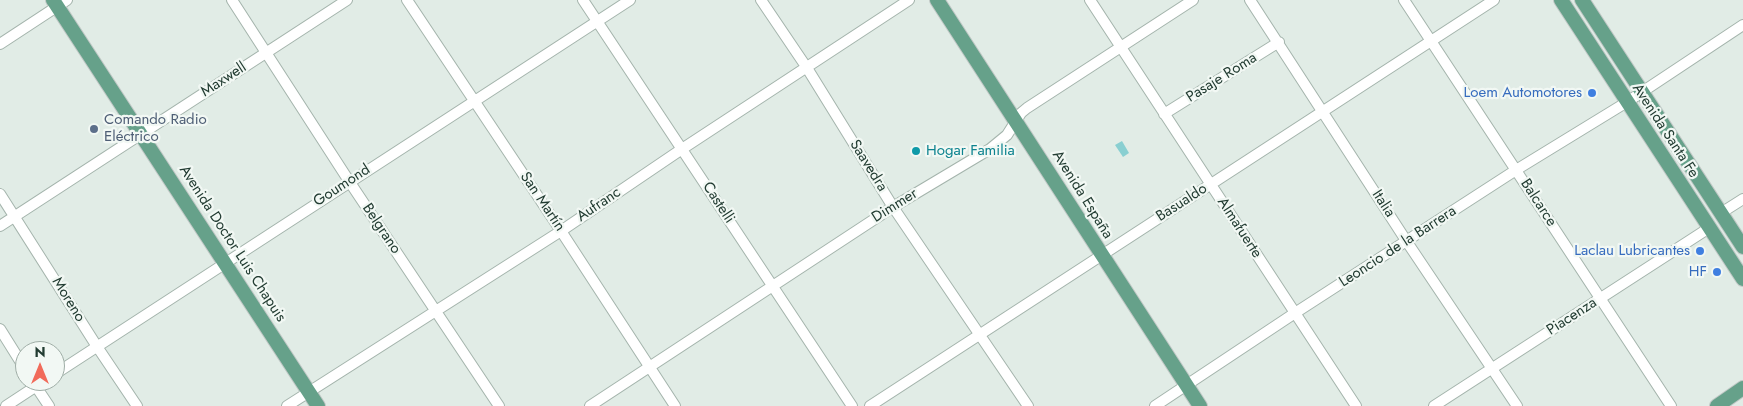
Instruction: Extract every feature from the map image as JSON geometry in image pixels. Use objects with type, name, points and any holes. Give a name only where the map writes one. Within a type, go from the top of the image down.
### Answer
[{"type":"main road","name":"Avenida España","points":[[937,0],[1200,406]]},
{"type":"main road","name":"Avenida Santa Fe","points":[[1561,0],[1743,279]]},
{"type":"main road","name":"Avenida Santa Fe","points":[[1582,0],[1643,91],[1743,248]]},
{"type":"main road","name":"Avenida Doctor Luis Chapuis","points":[[59,2],[141,135],[318,406]]},
{"type":"main road","points":[[1717,406],[1743,388]]},
{"type":"street","name":"Belgrano","points":[[232,0],[498,406]]},
{"type":"street","name":"Maxwell","points":[[0,226],[347,0]]},
{"type":"street","name":"San Martín","points":[[407,0],[675,406]]},
{"type":"street","name":"Castelli","points":[[583,0],[852,406]]},
{"type":"street","name":"Goumond","points":[[65,367],[630,0]]},
{"type":"street","name":"Saavedra","points":[[761,0],[807,68],[893,207],[1028,406]]},
{"type":"street","name":"Aufranc","points":[[287,406],[561,231],[682,149],[910,0]]},
{"type":"street","name":"Almafuerte","points":[[1090,0],[1356,406]]},
{"type":"street","name":"Dimmer","points":[[590,406],[893,207],[990,150],[1007,136],[1021,113],[1027,108],[1193,0]]},
{"type":"street","name":"Italia","points":[[1250,0],[1407,242],[1517,406]]},
{"type":"street","name":"Balcarce","points":[[1404,0],[1671,406]]},
{"type":"street","name":"Basualdo","points":[[870,406],[1494,0]]},
{"type":"street","points":[[0,44],[59,2]]},
{"type":"street","name":"Leoncio de la Barrera","points":[[1155,406],[1295,313],[1516,170],[1627,102],[1743,25]]},
{"type":"street","name":"Pasaje Roma","points":[[1164,114],[1279,42]]},
{"type":"street","name":"Moreno","points":[[0,194],[96,346],[137,406]]},
{"type":"street","points":[[1721,214],[1743,199]]},
{"type":"street","name":"Piacenza","points":[[1434,406],[1709,228]]},
{"type":"street","points":[[0,329],[15,353]]},
{"type":"street","points":[[6,406],[27,391]]},
{"type":"street","points":[[42,391],[49,406]]},
{"type":"water","points":[[1122,141],[1129,153],[1123,157],[1115,145]]},
{"type":"place","name":"Loem Automotores","points":[[1592,93]]},
{"type":"place","name":"Comando Radio Eléctrico","points":[[94,129]]},
{"type":"place","name":"Hogar Familia","points":[[916,151]]},
{"type":"place","name":"Laclau Lubricantes","points":[[1700,251]]},
{"type":"place","name":"HF","points":[[1717,272]]}]
